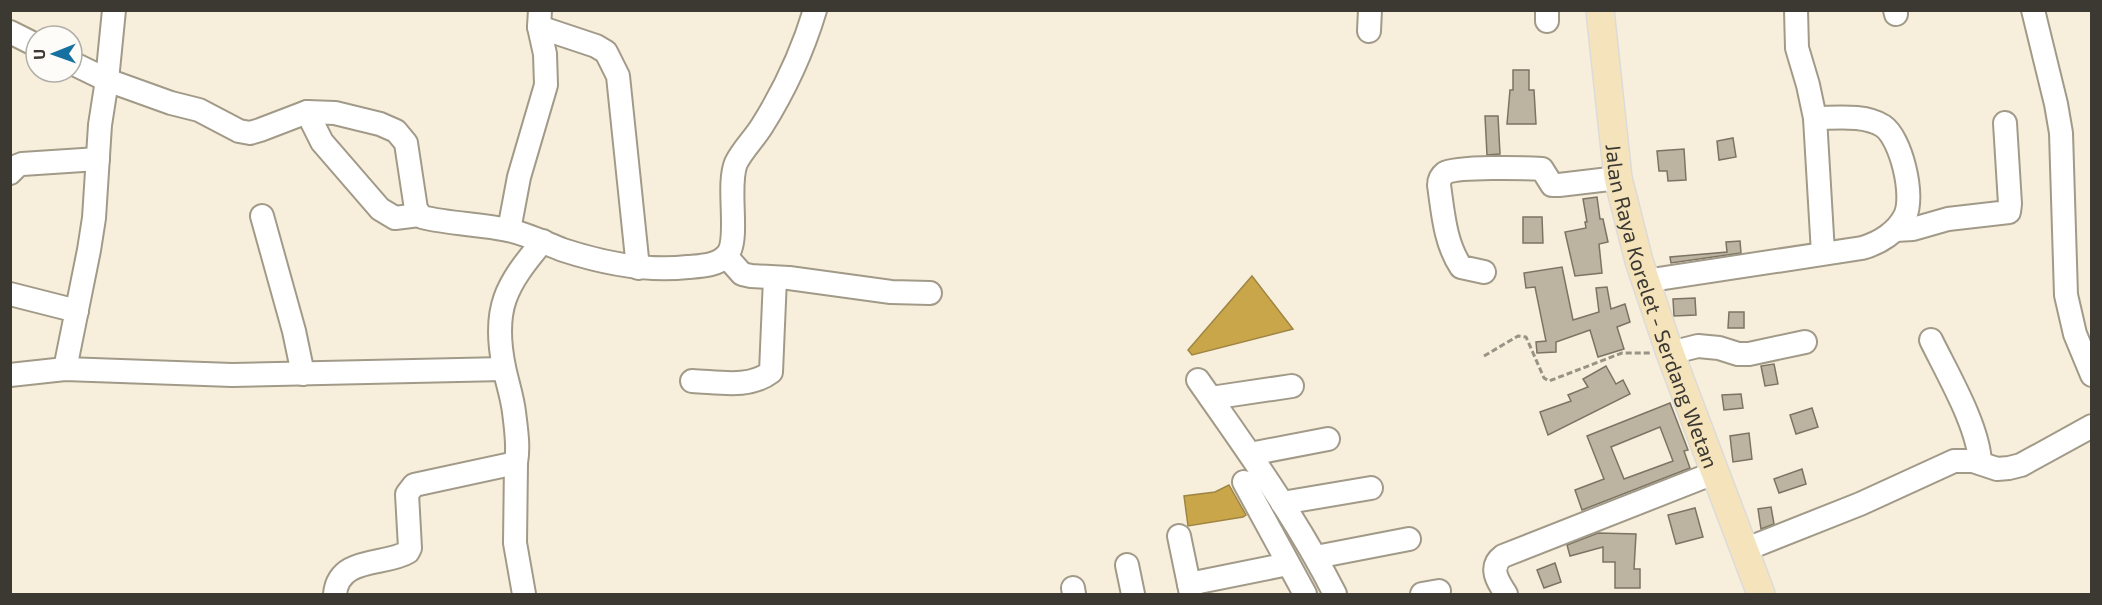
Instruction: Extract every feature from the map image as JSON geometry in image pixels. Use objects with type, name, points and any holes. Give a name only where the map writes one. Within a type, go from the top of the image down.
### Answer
[{"type":"main road","name":"Jalan Raya Korelet - Serdang Wetan","points":[[1600,10],[1618,178],[1623,204],[1645,281],[1670,353],[1761,594]]},
{"type":"street","points":[[64,369],[94,218],[99,125],[107,80],[114,10]]},
{"type":"street","points":[[307,112],[322,142],[380,209],[395,218],[419,215],[509,230],[582,256],[638,268],[680,268],[707,265],[726,256],[732,244],[731,189],[736,164],[761,128],[781,93],[808,34],[815,10]]},
{"type":"street","points":[[1797,10],[1797,48],[1815,118],[1823,253]]},
{"type":"street","points":[[2033,10],[2061,133],[2066,295],[2075,334],[2091,375]]},
{"type":"street","points":[[540,19],[606,52],[618,76],[638,268]]},
{"type":"street","points":[[509,230],[519,177],[546,85],[545,54],[540,19]]},
{"type":"street","points":[[10,33],[24,39]]},
{"type":"street","points":[[84,69],[107,80],[171,103],[199,110],[239,131],[250,133],[307,112],[335,113],[380,124],[396,131],[406,143],[416,209],[419,215]]},
{"type":"street","points":[[1645,281],[1870,246],[1895,230],[1908,206],[1903,165],[1890,133],[1882,125],[1872,121],[1815,118]]},
{"type":"street","points":[[1895,230],[1913,229],[1948,219],[2008,212],[2010,204],[2005,123]]},
{"type":"street","points":[[10,173],[17,166],[22,165],[98,159]]},
{"type":"street","points":[[1484,272],[1461,267],[1453,256],[1445,226],[1439,185],[1439,179],[1446,173],[1475,168],[1542,169],[1552,185],[1618,178]]},
{"type":"street","points":[[262,216],[294,331],[303,374]]},
{"type":"street","points":[[524,594],[515,543],[518,451],[516,422],[498,333],[501,309],[511,282],[543,241]]},
{"type":"street","points":[[726,256],[742,274],[891,292],[930,293]]},
{"type":"street","points":[[692,381],[740,383],[762,379],[771,372],[775,278]]},
{"type":"street","points":[[10,294],[77,311]]},
{"type":"street","points":[[1930,340],[1980,447],[1980,463]]},
{"type":"street","points":[[1670,353],[1698,346],[1749,354],[1805,342]]},
{"type":"street","points":[[10,375],[64,369],[232,375],[504,369]]},
{"type":"street","points":[[1293,386],[1205,389],[1282,503],[1316,557],[1335,594]]},
{"type":"street","points":[[1744,550],[1860,504],[1944,465],[1964,460],[1997,469],[2021,465],[2091,426]]},
{"type":"street","points":[[1250,454],[1328,439]]},
{"type":"street","points":[[335,594],[340,581],[349,571],[368,562],[408,552],[410,549],[407,494],[414,485],[516,463]]},
{"type":"street","points":[[1506,594],[1495,572],[1498,559],[1503,556],[1714,473]]},
{"type":"street","points":[[1244,482],[1305,594]]},
{"type":"street","points":[[1282,503],[1371,488]]},
{"type":"street","points":[[1179,536],[1190,589],[1288,564]]},
{"type":"street","points":[[1316,557],[1409,539]]},
{"type":"street","points":[[1127,565],[1133,594]]},
{"type":"path","points":[[1484,356],[1518,336],[1526,337],[1544,378],[1549,381],[1622,353],[1670,353]]},
{"type":"shaded area","points":[[1252,276],[1293,329],[1192,355],[1188,350]]},
{"type":"shaded area","points":[[1229,485],[1246,515],[1188,526],[1184,496],[1215,492]]},
{"type":"building","points":[[1513,70],[1529,70],[1529,90],[1534,90],[1536,124],[1507,124],[1510,90],[1513,90]]},
{"type":"building","points":[[1485,116],[1498,116],[1500,154],[1487,155]]},
{"type":"building","points":[[1733,138],[1736,157],[1719,160],[1717,141]]},
{"type":"building","points":[[1684,149],[1686,180],[1668,181],[1667,171],[1659,171],[1657,151]]},
{"type":"building","points":[[1597,197],[1600,219],[1603,219],[1608,242],[1599,244],[1602,273],[1575,276],[1565,232],[1586,228],[1583,199]]},
{"type":"building","points":[[1523,217],[1542,217],[1543,243],[1523,243]]},
{"type":"building","points":[[1740,241],[1741,253],[1671,263],[1670,257],[1727,252],[1726,242]]},
{"type":"building","points":[[1562,267],[1573,320],[1599,312],[1596,288],[1607,287],[1611,309],[1625,304],[1630,322],[1617,327],[1624,349],[1598,357],[1590,330],[1556,342],[1556,352],[1537,353],[1536,342],[1546,341],[1535,287],[1526,288],[1524,273]]},
{"type":"building","points":[[1695,298],[1696,315],[1674,316],[1673,299]]},
{"type":"building","points":[[1729,312],[1744,312],[1744,328],[1728,328]]},
{"type":"building","points":[[1774,364],[1778,384],[1765,386],[1761,366]]},
{"type":"building","points":[[1606,366],[1616,384],[1623,380],[1630,394],[1548,435],[1540,412],[1571,401],[1568,395],[1588,387],[1583,379]]},
{"type":"building","points":[[1741,394],[1743,408],[1724,410],[1722,395]]},
{"type":"building","points":[[1670,403],[1688,450],[1684,451],[1690,468],[1582,510],[1575,490],[1604,479],[1587,436]],"holes":[[[1660,427],[1673,461],[1624,479],[1611,447]]]},
{"type":"building","points":[[1812,408],[1818,427],[1796,434],[1790,415]]},
{"type":"building","points":[[1749,433],[1752,459],[1733,462],[1730,436]]},
{"type":"building","points":[[1802,469],[1806,484],[1779,493],[1774,479]]},
{"type":"building","points":[[1771,507],[1774,524],[1761,529],[1758,509]]},
{"type":"building","points":[[1695,508],[1703,537],[1676,544],[1668,515]]},
{"type":"building","points":[[1598,533],[1636,534],[1634,569],[1640,569],[1640,588],[1615,588],[1615,562],[1603,562],[1603,547],[1570,556],[1567,545]]},
{"type":"building","points":[[1555,563],[1561,582],[1544,588],[1537,570]]}]
